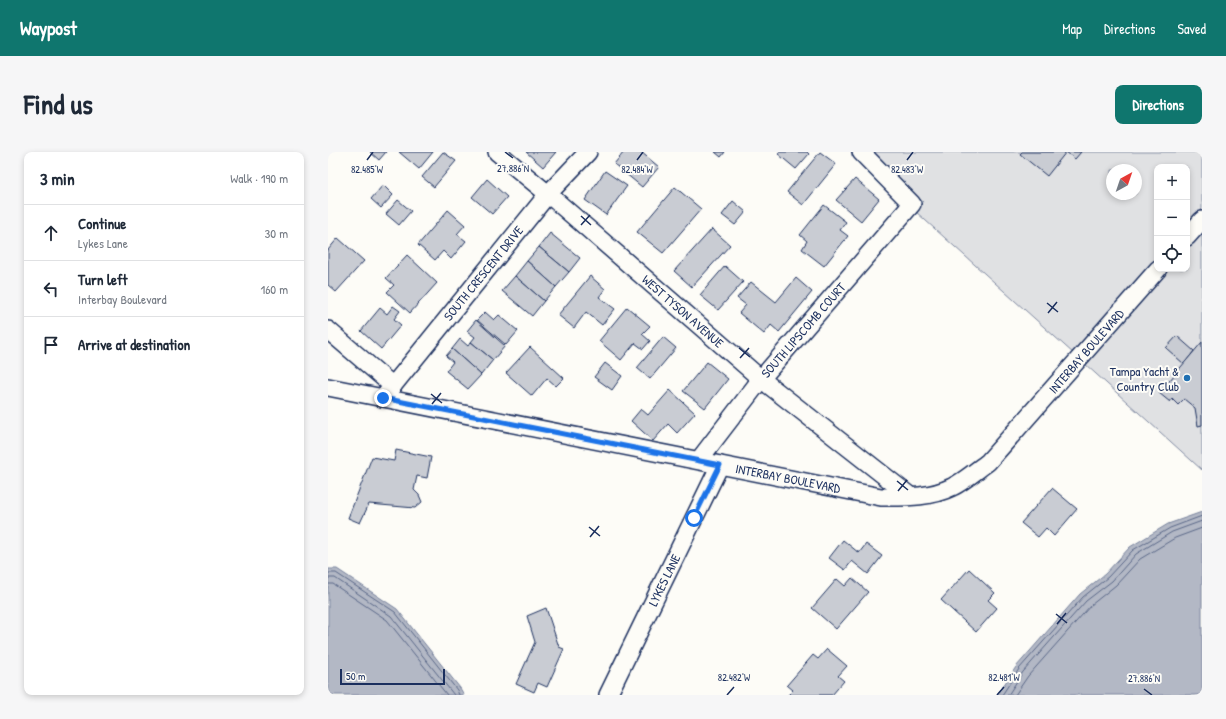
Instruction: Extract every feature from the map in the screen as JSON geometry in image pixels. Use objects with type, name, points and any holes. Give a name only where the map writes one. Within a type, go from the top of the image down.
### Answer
[{"type":"street","name":"WEST TYSON AVENUE","points":[[497,152],[762,378],[910,496]]},
{"type":"street","name":"SOUTH CRESCENT DRIVE","points":[[388,392],[548,194],[588,152]]},
{"type":"street","name":"SOUTH LIPSCOMB COURT","points":[[698,460],[762,378],[912,204],[861,152]]},
{"type":"street","points":[[1188,236],[1202,220]]},
{"type":"street","name":"INTERBAY BOULEVARD","points":[[328,387],[388,392],[720,465],[881,497],[932,494],[953,487],[988,462],[1155,272]]},
{"type":"street","points":[[328,330],[388,392]]},
{"type":"street","name":"LYKES LANE","points":[[608,695],[720,465]]},
{"type":"shaded area","points":[[872,152],[1202,152],[1202,209],[1190,223],[1190,164],[1154,164],[1154,263],[1074,354],[915,211],[923,202]]},
{"type":"shaded area","points":[[1202,231],[1202,470],[1085,364],[1165,272],[1190,272],[1190,245]]},
{"type":"water","points":[[1202,512],[1202,695],[997,695],[1016,667],[1080,594],[1105,574],[1130,547],[1168,524]]},
{"type":"water","points":[[328,569],[337,569],[397,609],[464,695],[328,695]]},
{"type":"building","points":[[370,152],[386,152],[379,160]]},
{"type":"building","points":[[399,152],[433,152],[419,169]]},
{"type":"building","points":[[443,152],[456,161],[434,187],[422,177]]},
{"type":"building","points":[[526,152],[556,152],[543,167]]},
{"type":"building","points":[[624,152],[641,152],[659,167],[642,187],[614,164]]},
{"type":"building","points":[[715,152],[725,152],[721,157]]},
{"type":"building","points":[[779,152],[807,152],[809,154],[796,169],[778,154]]},
{"type":"building","points":[[820,152],[836,164],[803,205],[787,192]]},
{"type":"building","points":[[1022,152],[1066,152],[1047,176],[1020,154]]},
{"type":"building","points":[[1066,152],[1081,152],[1075,159]]},
{"type":"building","points":[[605,171],[627,186],[606,215],[585,200]]},
{"type":"building","points":[[487,179],[507,197],[492,214],[472,197]]},
{"type":"building","points":[[855,179],[879,199],[861,221],[836,200]]},
{"type":"building","points":[[383,185],[393,195],[381,208],[371,199]]},
{"type":"building","points":[[675,187],[701,209],[663,253],[637,232]]},
{"type":"building","points":[[398,200],[411,211],[399,225],[386,214]]},
{"type":"building","points":[[733,201],[746,212],[735,225],[722,215]]},
{"type":"building","points":[[824,205],[846,222],[840,230],[848,236],[824,266],[802,249],[807,241],[800,235]]},
{"type":"building","points":[[448,210],[465,225],[457,234],[466,241],[451,259],[443,251],[435,260],[418,245]]},
{"type":"building","points":[[712,229],[730,245],[692,287],[674,271]]},
{"type":"building","points":[[550,233],[580,258],[569,272],[539,247]]},
{"type":"building","points":[[338,238],[364,261],[336,292],[328,285],[328,250]]},
{"type":"building","points":[[539,247],[569,272],[556,287],[527,261]]},
{"type":"building","points":[[407,255],[437,283],[410,313],[387,292],[394,285],[386,278]]},
{"type":"building","points":[[527,261],[556,287],[544,301],[515,276]]},
{"type":"building","points":[[725,266],[743,282],[718,310],[700,295]]},
{"type":"building","points":[[515,276],[544,301],[532,316],[502,291]]},
{"type":"building","points":[[590,276],[605,289],[599,297],[615,309],[602,325],[586,312],[574,328],[558,315]]},
{"type":"building","points":[[796,278],[812,292],[779,332],[771,325],[764,334],[739,313],[746,305],[737,298],[751,282],[776,302]]},
{"type":"building","points":[[393,306],[400,311],[394,319],[401,325],[381,349],[361,331],[380,308],[387,314]]},
{"type":"building","points":[[627,307],[650,326],[642,334],[650,341],[643,349],[635,343],[621,360],[599,341]]},
{"type":"building","points":[[485,312],[494,320],[499,315],[518,331],[506,345],[477,320]]},
{"type":"building","points":[[476,320],[505,346],[493,360],[471,342],[475,337],[467,331]]},
{"type":"building","points":[[1177,336],[1194,351],[1184,364],[1166,348]]},
{"type":"building","points":[[663,337],[676,348],[650,379],[637,368]]},
{"type":"building","points":[[460,339],[468,346],[471,342],[493,360],[481,375],[452,349]]},
{"type":"building","name":"Tampa Yacht & Country Club","points":[[1202,342],[1202,425],[1198,426],[1195,408],[1184,399],[1178,405],[1172,399],[1170,402],[1159,393]]},
{"type":"building","points":[[530,347],[564,378],[556,386],[547,378],[532,396],[506,373]]},
{"type":"building","points":[[452,349],[481,375],[468,389],[446,371],[453,362],[446,356]]},
{"type":"building","points":[[707,362],[728,379],[705,408],[683,391]]},
{"type":"building","points":[[605,363],[622,376],[612,390],[594,377]]},
{"type":"building","points":[[670,390],[695,413],[677,433],[668,424],[653,441],[631,421],[641,409],[648,415]]},
{"type":"building","points":[[396,450],[431,457],[427,478],[417,476],[414,490],[419,495],[422,502],[415,508],[369,504],[360,523],[348,518],[372,457],[394,461]]},
{"type":"building","points":[[1052,488],[1077,509],[1054,536],[1046,528],[1038,537],[1021,523]]},
{"type":"building","points":[[843,540],[859,553],[866,544],[882,556],[868,574],[852,561],[845,570],[829,558]]},
{"type":"building","points":[[969,569],[995,593],[988,600],[997,608],[976,632],[941,600]]},
{"type":"building","points":[[852,578],[868,592],[836,629],[812,608],[837,579],[845,586]]},
{"type":"building","points":[[546,608],[559,647],[564,649],[547,687],[538,683],[534,692],[516,684],[535,642],[527,616]]},
{"type":"building","points":[[827,649],[847,666],[838,676],[844,681],[832,695],[788,695],[793,690],[787,685],[813,655],[818,659]]},
{"type":"place","name":"Tampa Yacht & Country Club","points":[[1187,378]]},
{"type":"route","points":[[383,398],[720,465],[694,518]]}]
